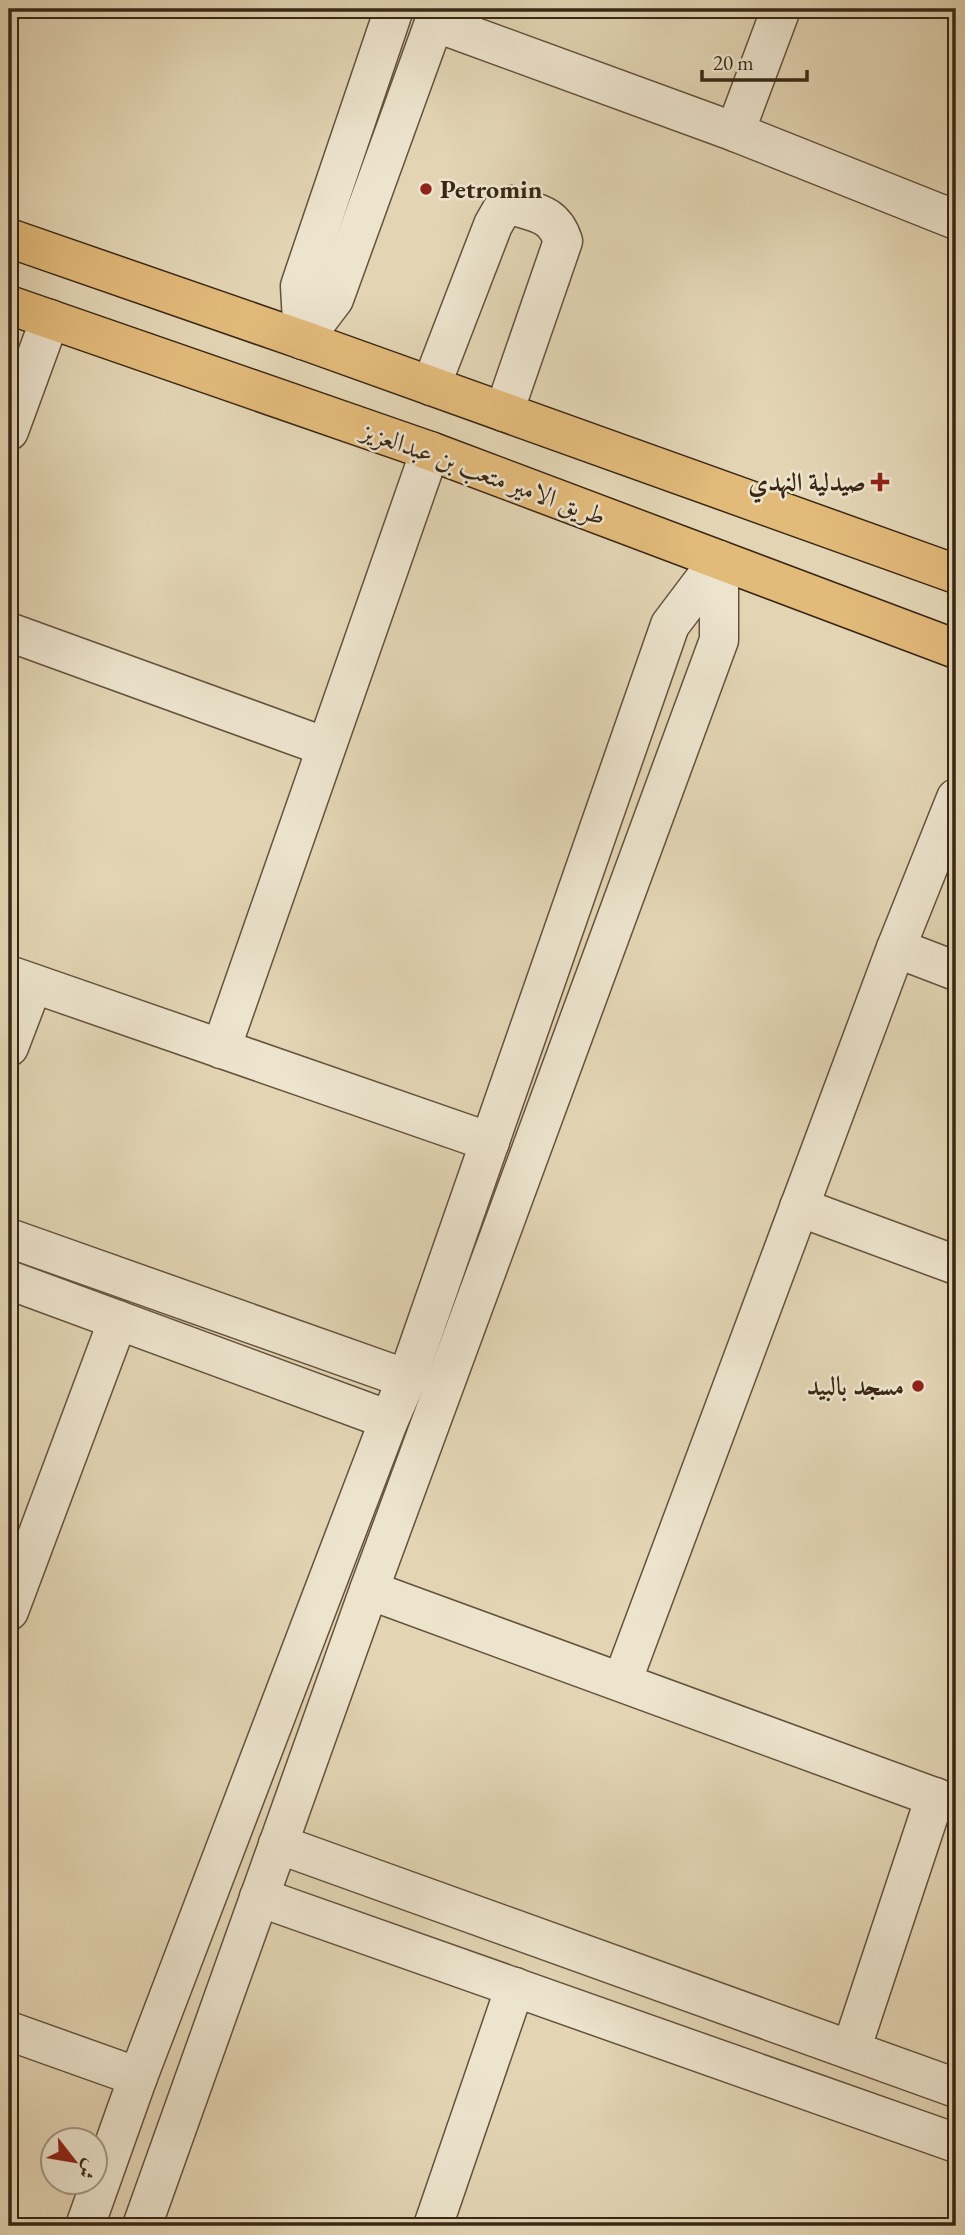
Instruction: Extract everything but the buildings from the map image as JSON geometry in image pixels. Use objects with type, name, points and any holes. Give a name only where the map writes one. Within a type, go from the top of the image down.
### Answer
[{"type":"main road","points":[[9,238],[303,340],[956,574]]},
{"type":"main road","name":"طريق الامير متعب بن عبدالعزيز","points":[[9,305],[430,451],[956,649]]},
{"type":"street","points":[[303,340],[300,286],[394,9]]},
{"type":"street","points":[[735,132],[781,9]]},
{"type":"street","points":[[303,340],[334,299],[437,15],[956,220]]},
{"type":"street","points":[[431,386],[493,225],[501,211],[511,205],[550,218],[559,229],[562,241],[504,412]]},
{"type":"street","points":[[9,431],[50,319]]},
{"type":"street","points":[[221,1049],[430,451]]},
{"type":"street","points":[[85,2226],[138,2077],[407,1379],[670,625],[719,560]]},
{"type":"street","points":[[142,2226],[369,1590],[719,640],[719,560]]},
{"type":"street","points":[[9,632],[326,747]]},
{"type":"street","points":[[622,1682],[896,948],[956,798]]},
{"type":"street","points":[[896,948],[956,971]]},
{"type":"street","points":[[9,1047],[21,979],[490,1142]]},
{"type":"street","points":[[799,1207],[956,1265]]},
{"type":"street","points":[[9,1238],[407,1379]]},
{"type":"street","points":[[9,1280],[389,1420]]},
{"type":"street","points":[[11,1594],[118,1320]]},
{"type":"street","points":[[369,1590],[945,1801],[851,2050]]},
{"type":"street","points":[[278,1844],[956,2088]]},
{"type":"street","points":[[259,1897],[956,2143]]},
{"type":"street","points":[[433,2226],[514,1987]]},
{"type":"street","points":[[9,2031],[138,2077]]},
{"type":"place","name":"Petromin","points":[[426,189]]},
{"type":"place","name":"صيدلية النهدي","points":[[880,482]]},
{"type":"place","name":"مسجد بالبيد","points":[[918,1386]]}]
